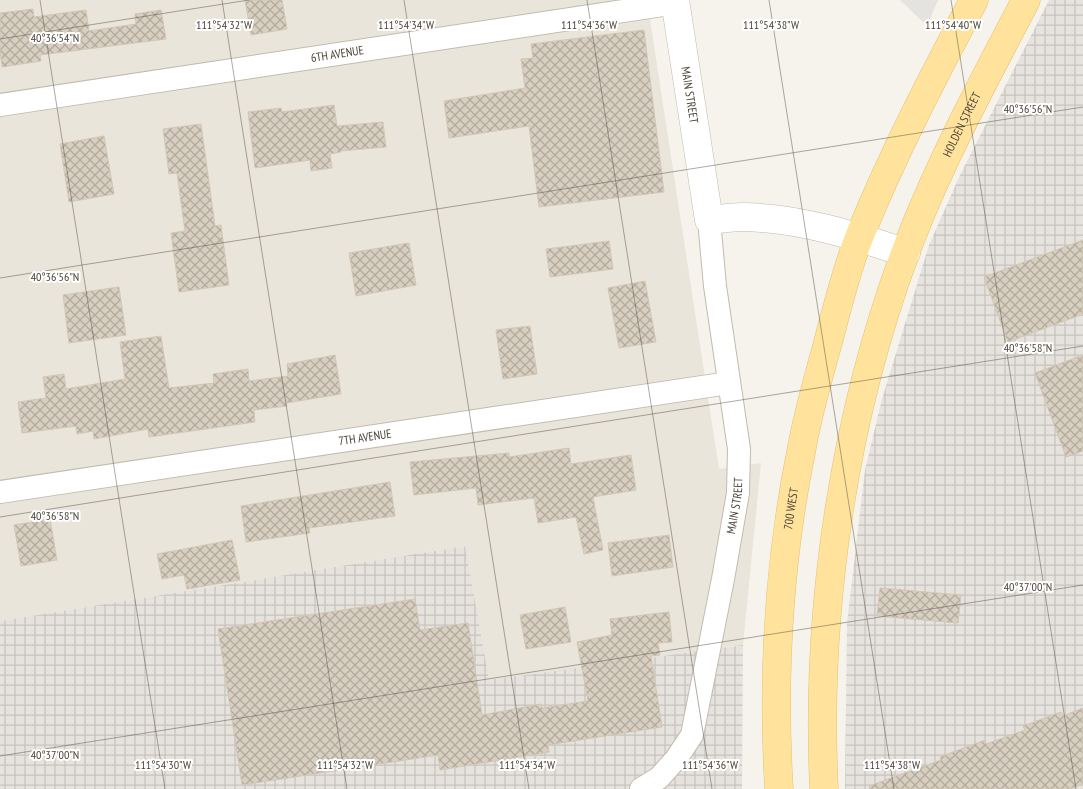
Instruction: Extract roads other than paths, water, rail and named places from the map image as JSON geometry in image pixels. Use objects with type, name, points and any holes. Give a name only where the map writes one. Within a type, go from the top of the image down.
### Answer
[{"type":"main road","points":[[859,237],[927,90],[974,0]]},
{"type":"main road","name":"HOLDEN STREET","points":[[906,253],[946,155],[1026,0]]},
{"type":"main road","name":"700 WEST","points":[[779,789],[776,671],[783,572],[791,509],[802,446],[819,376],[859,237]]},
{"type":"main road","points":[[824,789],[822,716],[824,656],[836,530],[860,406],[884,319],[906,253]]},
{"type":"street","name":"6TH AVENUE","points":[[0,106],[676,2]]},
{"type":"street","name":"MAIN STREET","points":[[650,783],[676,759],[692,735],[738,493],[739,449],[715,286],[709,220],[676,2]]},
{"type":"street","points":[[709,220],[743,217],[780,220],[822,227],[906,253]]},
{"type":"street","name":"7TH AVENUE","points":[[0,492],[729,383]]}]
